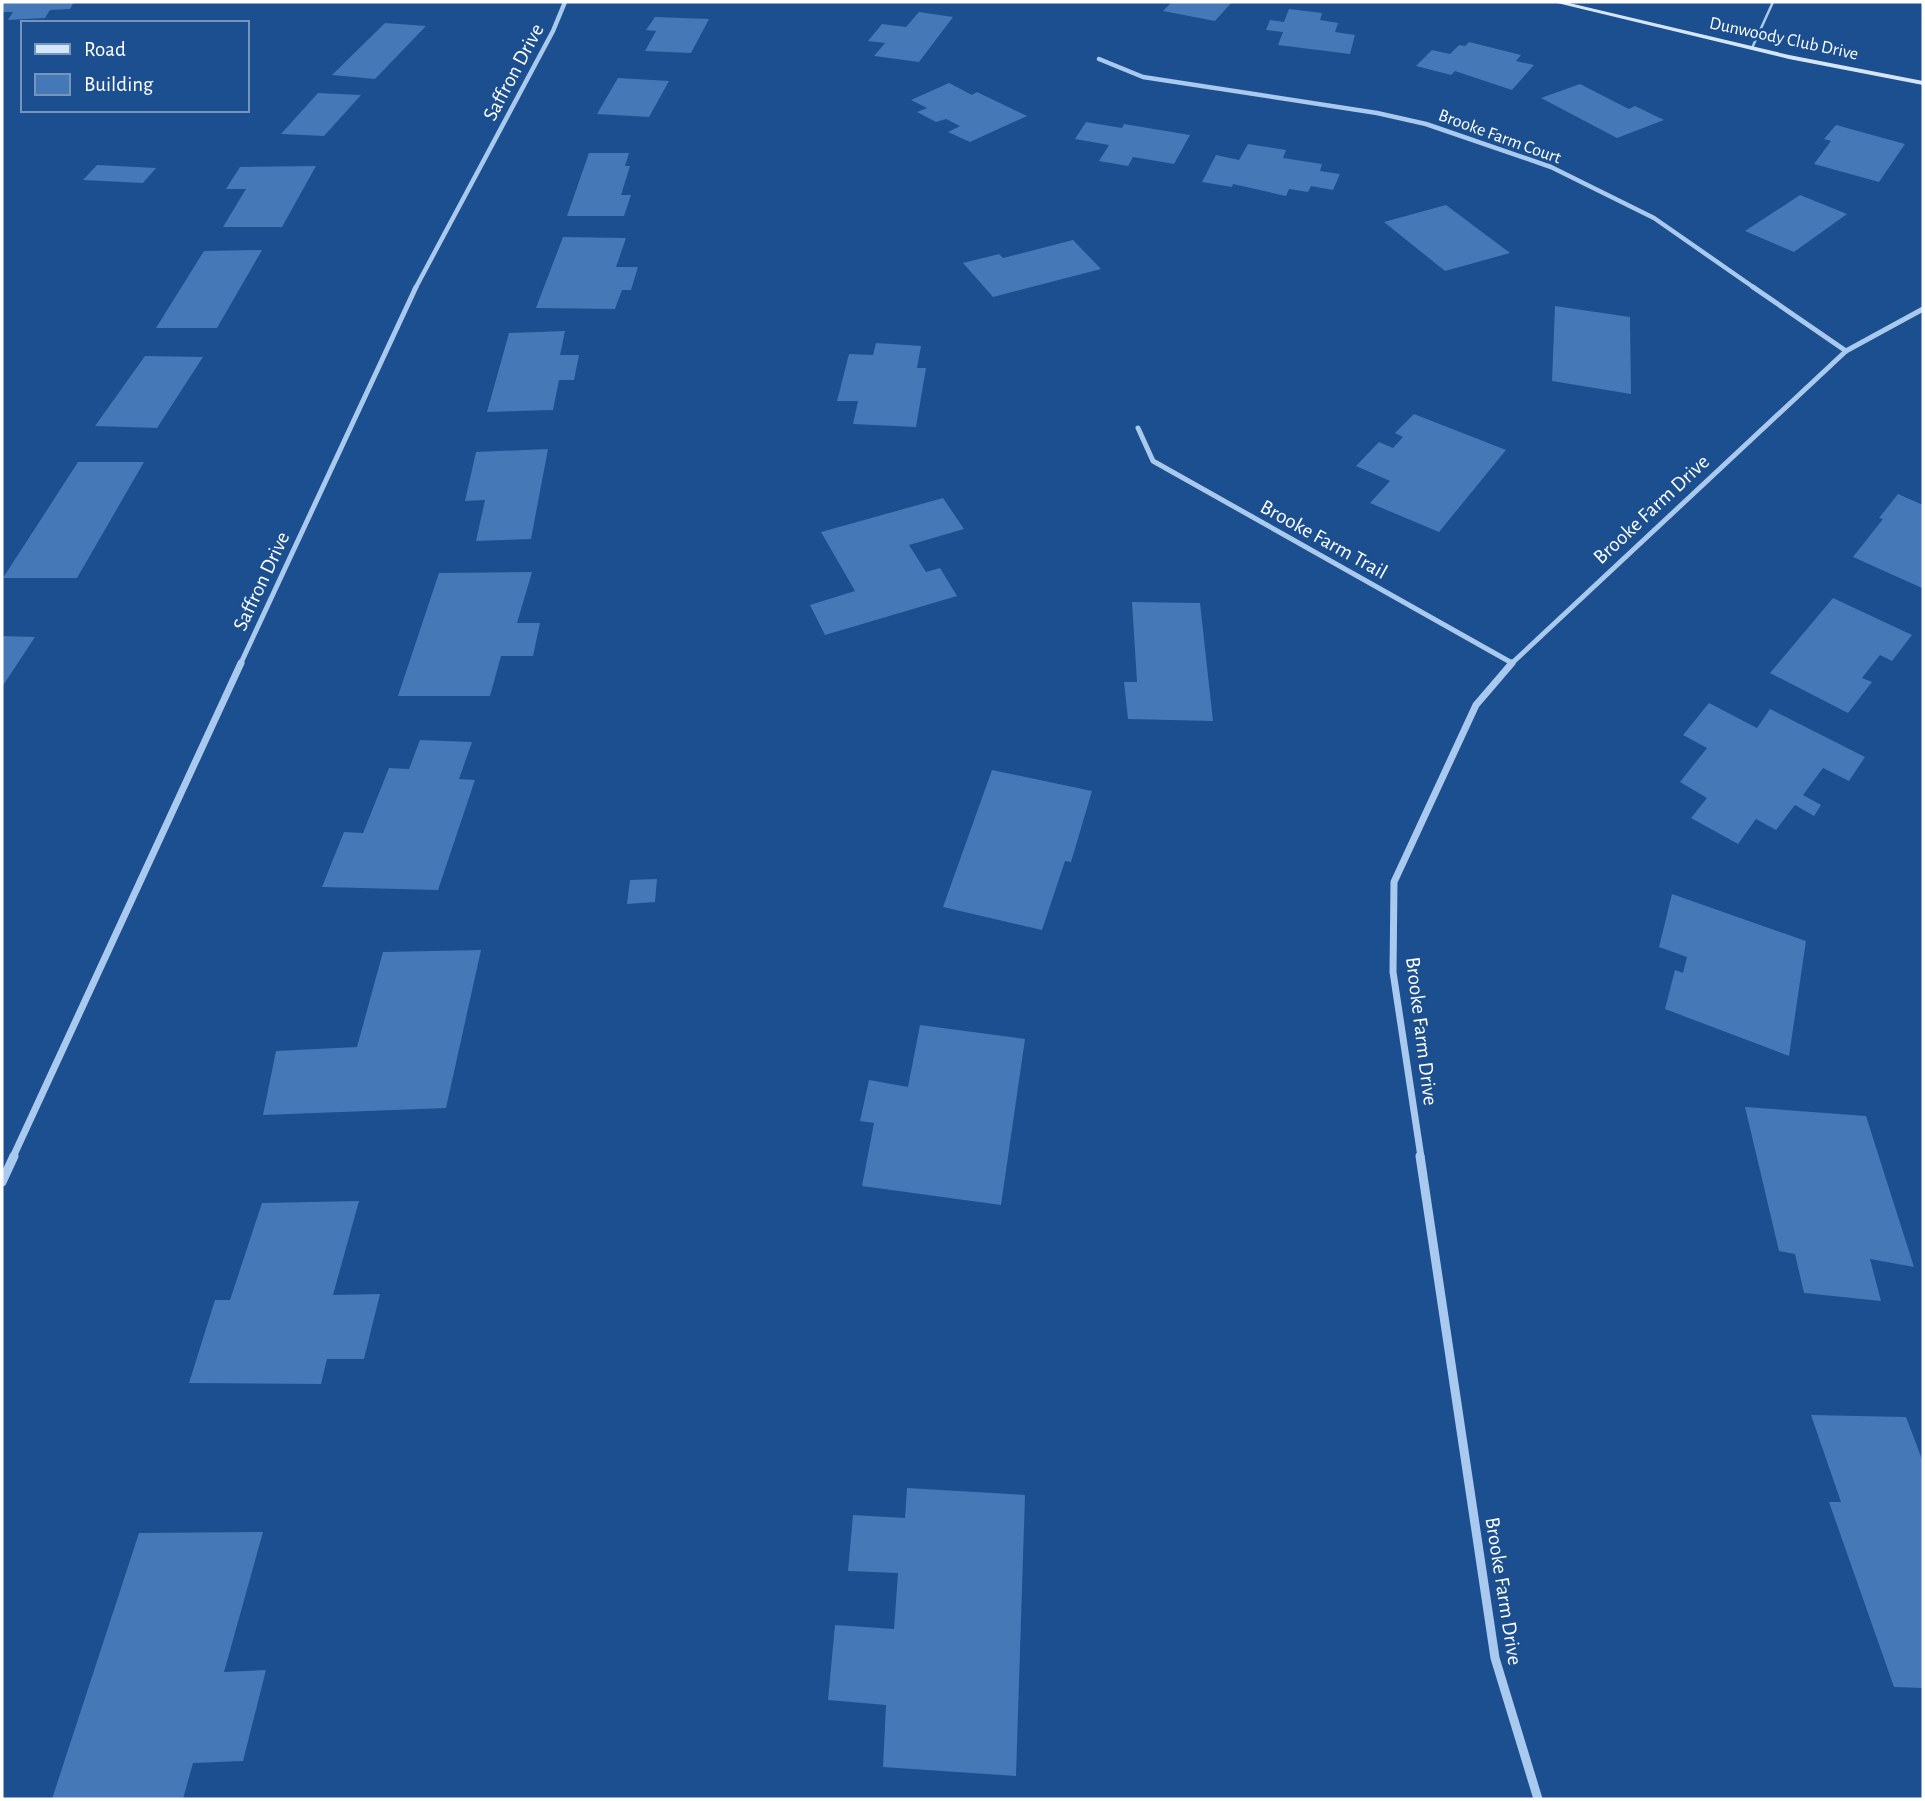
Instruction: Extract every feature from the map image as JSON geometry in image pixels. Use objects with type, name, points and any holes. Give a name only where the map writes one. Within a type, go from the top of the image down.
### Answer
[{"type":"main road","name":"Dunwoody Club Drive","points":[[1557,2],[1752,48],[1923,83]]},
{"type":"street","name":"Saffron Drive","points":[[2,1182],[405,307],[553,31],[565,2]]},
{"type":"street","name":"Brooke Farm Court","points":[[1099,59],[1143,77],[1377,113],[1426,124],[1552,167],[1654,218],[1846,351]]},
{"type":"street","name":"Brooke Farm Drive","points":[[1538,1799],[1495,1658],[1393,972],[1394,882],[1476,705],[1512,663],[1846,351],[1923,309]]},
{"type":"street","name":"Brooke Farm Trail","points":[[1138,428],[1153,461],[1512,663]]},
{"type":"lane","points":[[1752,48],[1773,2]]},
{"type":"building","points":[[2,2],[74,2],[70,9],[50,10],[45,18],[8,20],[13,12],[2,12]]},
{"type":"building","points":[[1172,2],[1232,2],[1215,21],[1163,11]]},
{"type":"building","points":[[1289,9],[1322,13],[1320,20],[1338,23],[1335,32],[1355,35],[1350,54],[1278,45],[1283,32],[1266,30],[1270,20],[1284,22]]},
{"type":"building","points":[[919,12],[953,17],[919,62],[874,56],[885,43],[868,41],[882,24],[906,27]]},
{"type":"building","points":[[655,17],[709,19],[691,53],[645,51],[656,31],[646,30]]},
{"type":"building","points":[[385,23],[426,26],[375,79],[332,75]]},
{"type":"building","points":[[1469,42],[1521,55],[1516,61],[1534,65],[1512,90],[1455,71],[1451,75],[1416,66],[1432,50],[1450,54],[1459,45],[1465,46]]},
{"type":"building","points":[[618,78],[669,81],[649,117],[597,114]]},
{"type":"building","points":[[949,83],[972,95],[977,92],[1027,116],[970,142],[948,132],[960,126],[946,119],[936,122],[917,112],[927,108],[911,100]]},
{"type":"building","points":[[1580,84],[1629,109],[1635,106],[1664,120],[1617,138],[1541,98]]},
{"type":"building","points":[[318,93],[361,95],[324,136],[281,134]]},
{"type":"building","points":[[1086,122],[1122,128],[1124,124],[1190,135],[1174,164],[1133,157],[1128,166],[1099,161],[1109,145],[1075,139]]},
{"type":"building","points":[[1836,125],[1905,144],[1879,182],[1814,164],[1831,141],[1824,139]]},
{"type":"building","points":[[1248,144],[1286,150],[1283,158],[1322,164],[1320,171],[1340,174],[1333,190],[1311,186],[1308,192],[1289,189],[1286,196],[1233,184],[1232,187],[1202,182],[1216,155],[1239,160]]},
{"type":"building","points":[[589,153],[629,153],[625,166],[630,166],[621,195],[631,195],[624,216],[567,216]]},
{"type":"building","points":[[97,165],[156,168],[143,183],[83,180]]},
{"type":"building","points":[[316,166],[282,227],[223,227],[246,189],[226,189],[240,167]]},
{"type":"building","points":[[1800,195],[1847,214],[1794,252],[1745,231]]},
{"type":"building","points":[[1446,205],[1510,253],[1445,271],[1384,222]]},
{"type":"building","points":[[563,237],[626,238],[616,267],[638,267],[631,290],[622,290],[615,309],[536,308]]},
{"type":"building","points":[[1073,240],[1101,269],[993,297],[963,263],[999,254],[1003,258]]},
{"type":"building","points":[[262,250],[217,328],[156,328],[204,251]]},
{"type":"building","points":[[1555,306],[1630,317],[1631,394],[1552,381]]},
{"type":"building","points":[[565,331],[560,355],[579,355],[574,380],[559,380],[553,410],[487,412],[509,333]]},
{"type":"building","points":[[876,343],[921,346],[917,368],[926,368],[916,427],[853,424],[858,401],[837,401],[849,354],[873,355]]},
{"type":"building","points":[[145,356],[203,357],[157,428],[95,426]]},
{"type":"building","points":[[1414,414],[1506,450],[1439,532],[1370,503],[1390,481],[1356,466],[1379,442],[1393,448],[1403,437],[1395,433]]},
{"type":"building","points":[[548,449],[531,539],[476,541],[485,500],[465,501],[476,452]]},
{"type":"building","points":[[78,462],[144,462],[77,578],[3,578]]},
{"type":"building","points":[[1898,494],[1923,505],[1922,588],[1853,557],[1883,519],[1879,518]]},
{"type":"building","points":[[943,498],[964,529],[909,545],[926,572],[940,568],[957,596],[825,635],[810,605],[855,591],[821,532]]},
{"type":"building","points":[[532,572],[517,623],[540,623],[533,656],[501,656],[490,696],[398,696],[439,573]]},
{"type":"building","points":[[1833,598],[1912,635],[1892,661],[1880,655],[1862,678],[1872,682],[1848,713],[1770,673]]},
{"type":"building","points":[[1132,602],[1200,603],[1213,721],[1128,719],[1124,682],[1137,682]]},
{"type":"building","points":[[2,636],[35,637],[2,687]]},
{"type":"building","points":[[1709,703],[1757,728],[1770,709],[1865,757],[1849,781],[1823,768],[1803,795],[1821,805],[1814,816],[1795,805],[1776,830],[1756,819],[1738,844],[1691,818],[1707,798],[1680,782],[1707,748],[1683,735]]},
{"type":"building","points":[[420,740],[472,742],[459,779],[475,780],[438,890],[322,887],[344,832],[363,833],[389,768],[409,769]]},
{"type":"building","points":[[992,770],[1092,791],[1071,862],[1065,861],[1042,930],[943,907]]},
{"type":"building","points":[[657,879],[655,902],[627,904],[630,880]]},
{"type":"building","points":[[1672,894],[1806,941],[1789,1056],[1665,1009],[1675,970],[1683,973],[1687,957],[1659,947]]},
{"type":"building","points":[[481,950],[446,1108],[263,1115],[276,1051],[357,1047],[383,952]]},
{"type":"building","points":[[920,1025],[1025,1039],[1001,1205],[862,1186],[874,1123],[860,1121],[869,1080],[908,1087]]},
{"type":"building","points":[[1745,1107],[1866,1116],[1914,1267],[1870,1259],[1881,1301],[1804,1293],[1795,1254],[1779,1251]]},
{"type":"building","points":[[359,1201],[333,1295],[380,1294],[364,1359],[327,1359],[321,1384],[189,1383],[215,1300],[230,1300],[262,1203]]},
{"type":"building","points":[[1811,1415],[1906,1417],[1923,1462],[1923,1688],[1894,1687],[1829,1502],[1841,1502]]},
{"type":"building","points":[[907,1488],[1025,1495],[1016,1776],[883,1767],[886,1705],[828,1700],[835,1625],[894,1629],[898,1573],[848,1571],[853,1515],[905,1518]]},
{"type":"building","points":[[263,1532],[224,1672],[266,1670],[243,1761],[193,1763],[183,1799],[52,1799],[139,1533]]}]
